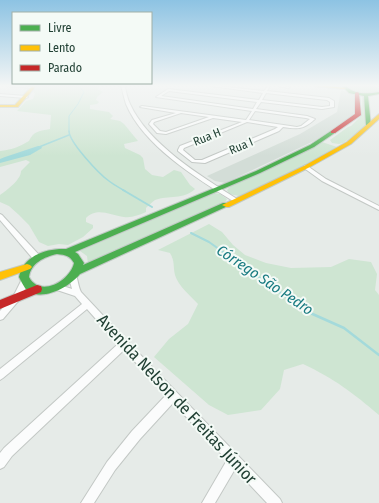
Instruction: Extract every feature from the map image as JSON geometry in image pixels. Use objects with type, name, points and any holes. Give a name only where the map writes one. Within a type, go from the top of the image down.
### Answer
[{"type":"main road","points":[[66,252],[258,172],[323,139],[358,115],[359,109]]},
{"type":"main road","points":[[365,109],[369,125]]},
{"type":"main road","points":[[27,267],[24,276],[28,285],[37,289],[49,290],[57,287],[75,275],[306,168],[342,147],[379,116]]},
{"type":"main road","points":[[323,139],[329,144],[342,147]]},
{"type":"main road","points":[[0,276],[27,267],[37,258],[55,252],[66,252],[77,258],[79,263],[75,275]]},
{"type":"main road","points":[[0,305],[37,289]]},
{"type":"street","points":[[131,109],[149,135],[166,151],[216,189],[235,200]]},
{"type":"street","points":[[161,109],[300,128],[312,121],[311,118],[250,109]]},
{"type":"street","points":[[247,122],[254,110]]},
{"type":"street","points":[[181,112],[151,124],[159,132],[163,133],[214,117]]},
{"type":"street","name":"Rua H","points":[[199,162],[194,161],[180,149],[247,122]]},
{"type":"street","name":"Rua I","points":[[199,162],[203,162],[277,130],[282,126]]},
{"type":"street","points":[[306,168],[324,180],[379,208]]},
{"type":"street","points":[[0,216],[37,258]]},
{"type":"street","name":"Avenida Nelson de Freitas Júnior","points":[[75,275],[74,285],[78,294],[276,503]]},
{"type":"street","points":[[0,317],[17,297],[25,281]]},
{"type":"street","name":"Avenida Nelson de Freitas Júnior","points":[[57,287],[78,294]]},
{"type":"street","points":[[0,375],[88,304]]},
{"type":"street","points":[[0,463],[8,452],[124,344]]},
{"type":"street","points":[[87,503],[111,466],[136,435],[173,396]]},
{"type":"street","points":[[208,503],[234,460]]},
{"type":"shaded area","points":[[337,109],[354,109],[354,113],[349,119],[314,141],[225,183],[215,181],[207,176],[300,134],[337,112]]},
{"type":"green space","points":[[18,109],[93,109],[109,112],[113,116],[110,119],[120,121],[124,124],[138,141],[124,144],[125,148],[143,158],[145,169],[152,175],[163,177],[174,170],[181,172],[190,185],[195,189],[186,195],[155,200],[146,208],[146,212],[135,216],[124,217],[99,212],[95,213],[86,218],[86,222],[93,225],[93,228],[83,237],[68,245],[59,244],[48,246],[39,242],[29,225],[19,215],[9,206],[0,202],[0,195],[10,188],[19,178],[21,171],[30,162],[26,160],[0,167],[0,151],[18,147],[29,141],[35,133],[50,129],[51,115],[17,111]]},
{"type":"green space","points":[[362,109],[365,109],[365,127],[343,143],[332,143],[330,140],[351,126],[362,115]]},
{"type":"green space","points":[[322,142],[337,147],[306,165],[239,196],[229,194],[227,190],[231,186]]},
{"type":"green space","points":[[214,193],[220,194],[227,199],[225,203],[88,264],[87,256],[80,251]]},
{"type":"green space","points":[[209,224],[222,232],[233,245],[245,255],[266,263],[291,268],[331,267],[349,259],[371,262],[377,274],[375,290],[379,295],[379,415],[343,387],[325,375],[303,364],[284,370],[280,389],[261,410],[228,415],[209,405],[154,357],[169,339],[188,324],[198,304],[182,287],[177,279],[174,272],[173,259],[170,253],[158,250]]},
{"type":"water","points":[[41,146],[42,148],[30,155],[0,163],[0,159]]},
{"type":"waterway","name":"Córrego São Pedro","points":[[69,131],[69,116],[74,109]]},
{"type":"waterway","name":"Córrego São Pedro","points":[[69,131],[70,136],[79,150],[92,165],[109,181],[125,191]]},
{"type":"waterway","points":[[39,147],[69,135]]},
{"type":"waterway","name":"Córrego São Pedro","points":[[123,190],[152,207]]},
{"type":"waterway","name":"Córrego São Pedro","points":[[191,233],[209,242],[247,269]]},
{"type":"waterway","name":"Córrego São Pedro","points":[[245,268],[308,312],[344,328],[379,355]]},
{"type":"traffic: fast","points":[[367,109],[369,125]]},
{"type":"traffic: fast","points":[[66,252],[258,172],[312,146],[333,132]]},
{"type":"traffic: fast","points":[[77,272],[79,263],[74,255],[57,251],[47,254],[30,263],[25,270],[24,277],[28,285],[34,289],[43,290],[59,287],[67,282],[77,272],[226,205]]},
{"type":"traffic: slow","points":[[226,205],[306,167],[349,143],[379,116]]},
{"type":"traffic: slow","points":[[0,276],[27,267]]},
{"type":"traffic: jam","points":[[333,132],[358,115],[358,109]]},
{"type":"traffic: jam","points":[[0,305],[37,289]]}]
